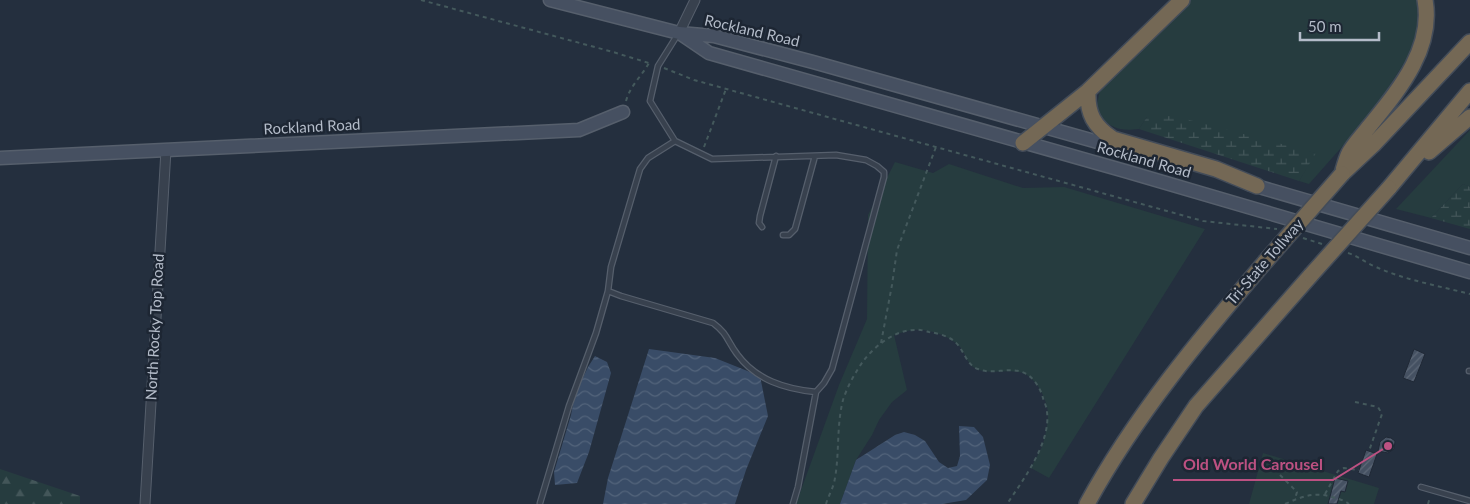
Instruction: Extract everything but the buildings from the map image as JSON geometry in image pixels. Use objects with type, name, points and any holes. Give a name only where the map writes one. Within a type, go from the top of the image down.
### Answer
[{"type":"highway","points":[[1023,143],[1088,91],[1182,0]]},
{"type":"highway","points":[[1342,174],[1349,153],[1410,72],[1418,55],[1426,24],[1425,0]]},
{"type":"highway","name":"Tri-State Tollway","points":[[1087,504],[1108,464],[1202,335],[1342,174],[1373,145],[1470,42]]},
{"type":"highway","points":[[1088,91],[1087,104],[1090,113],[1099,129],[1113,139],[1216,169],[1256,186]]},
{"type":"highway","points":[[1134,504],[1161,458],[1196,406],[1389,188],[1470,91]]},
{"type":"highway","points":[[1402,173],[1470,117]]},
{"type":"main road","points":[[550,0],[679,33]]},
{"type":"main road","name":"Rockland Road","points":[[679,33],[714,36],[781,54],[1256,186],[1470,248]]},
{"type":"main road","name":"Rockland Road","points":[[679,33],[709,53],[1470,272]]},
{"type":"main road","name":"Rockland Road","points":[[0,158],[579,130],[623,112]]},
{"type":"street","points":[[679,33],[695,0]]},
{"type":"street","name":"North Rocky Top Road","points":[[145,504],[166,150]]},
{"type":"lane","points":[[679,33],[658,66],[650,101],[675,141],[712,159],[836,155],[866,160],[884,172],[832,368],[824,383],[816,392],[793,504]]},
{"type":"lane","points":[[540,503],[569,406],[596,333],[608,291],[611,267],[640,169],[648,158],[675,141]]},
{"type":"lane","points":[[762,227],[760,216],[776,156]]},
{"type":"lane","points":[[783,235],[790,235],[794,229],[815,156]]},
{"type":"lane","points":[[608,291],[713,324],[723,330],[736,353],[748,368],[767,380],[794,390],[816,392]]},
{"type":"lane","points":[[1421,487],[1470,501]]},
{"type":"path","points":[[421,0],[651,64],[628,93],[623,112]]},
{"type":"path","points":[[671,71],[694,80],[1204,221],[1276,229],[1285,232]]},
{"type":"path","points":[[704,148],[726,89]]},
{"type":"path","points":[[881,344],[897,250],[936,146]]},
{"type":"path","points":[[1303,238],[1329,247]]},
{"type":"path","points":[[1347,253],[1375,267],[1408,278],[1470,294]]},
{"type":"path","points":[[826,504],[834,485],[840,415],[844,399],[864,360],[894,334],[914,330],[936,333],[953,340],[962,349],[971,366],[979,370],[988,372],[1022,372],[1032,377],[1041,392],[1048,413],[1044,441],[1031,468],[1007,504]]},
{"type":"path","points":[[1355,402],[1378,408],[1382,414],[1369,451]]},
{"type":"path","points":[[1325,494],[1338,470],[1344,468],[1359,470]]},
{"type":"path","points":[[1280,475],[1297,492],[1305,495]]},
{"type":"path","points":[[1295,500],[1297,492]]},
{"type":"path","points":[[1285,504],[1305,495],[1325,494],[1349,504]]},
{"type":"path","points":[[1428,504],[1429,500]]},
{"type":"green space","points":[[1187,0],[1420,0],[1421,7],[1415,46],[1372,113],[1309,184],[1299,181],[1315,153],[1147,117],[1139,129],[1127,130],[1113,127],[1099,117],[1097,104],[1103,77]]},
{"type":"green space","points":[[1174,116],[1316,153],[1299,181],[1139,129],[1147,117]]},
{"type":"green space","points":[[1470,130],[1470,187],[1463,184],[1431,218],[1396,209]]},
{"type":"green space","points":[[895,162],[933,173],[949,164],[1023,188],[1064,187],[1205,229],[1049,478],[1031,468],[1043,443],[1048,416],[1043,394],[1035,382],[1019,372],[978,370],[971,366],[961,348],[951,340],[925,330],[912,330],[894,335],[907,390],[892,402],[879,420],[856,460],[840,504],[796,504],[839,385],[867,319],[868,215]]},
{"type":"green space","points":[[1463,184],[1470,187],[1470,229],[1431,218]]},
{"type":"green space","points":[[1263,453],[1379,488],[1374,504],[1249,504]]},
{"type":"green space","points":[[0,469],[80,496],[80,504],[0,504]]},
{"type":"water","points":[[649,349],[715,358],[760,376],[768,416],[746,470],[735,504],[603,504],[608,478]]},
{"type":"water","points":[[595,356],[607,362],[611,373],[589,452],[577,483],[555,485],[554,472],[571,415],[575,394]]},
{"type":"water","points":[[959,426],[974,427],[983,437],[990,465],[987,480],[966,500],[942,504],[840,504],[856,460],[895,435],[904,432],[915,435],[925,441],[939,462],[948,468],[957,466],[960,456]]},
{"type":"place","name":"Old World Carousel","points":[[1388,446]]}]
